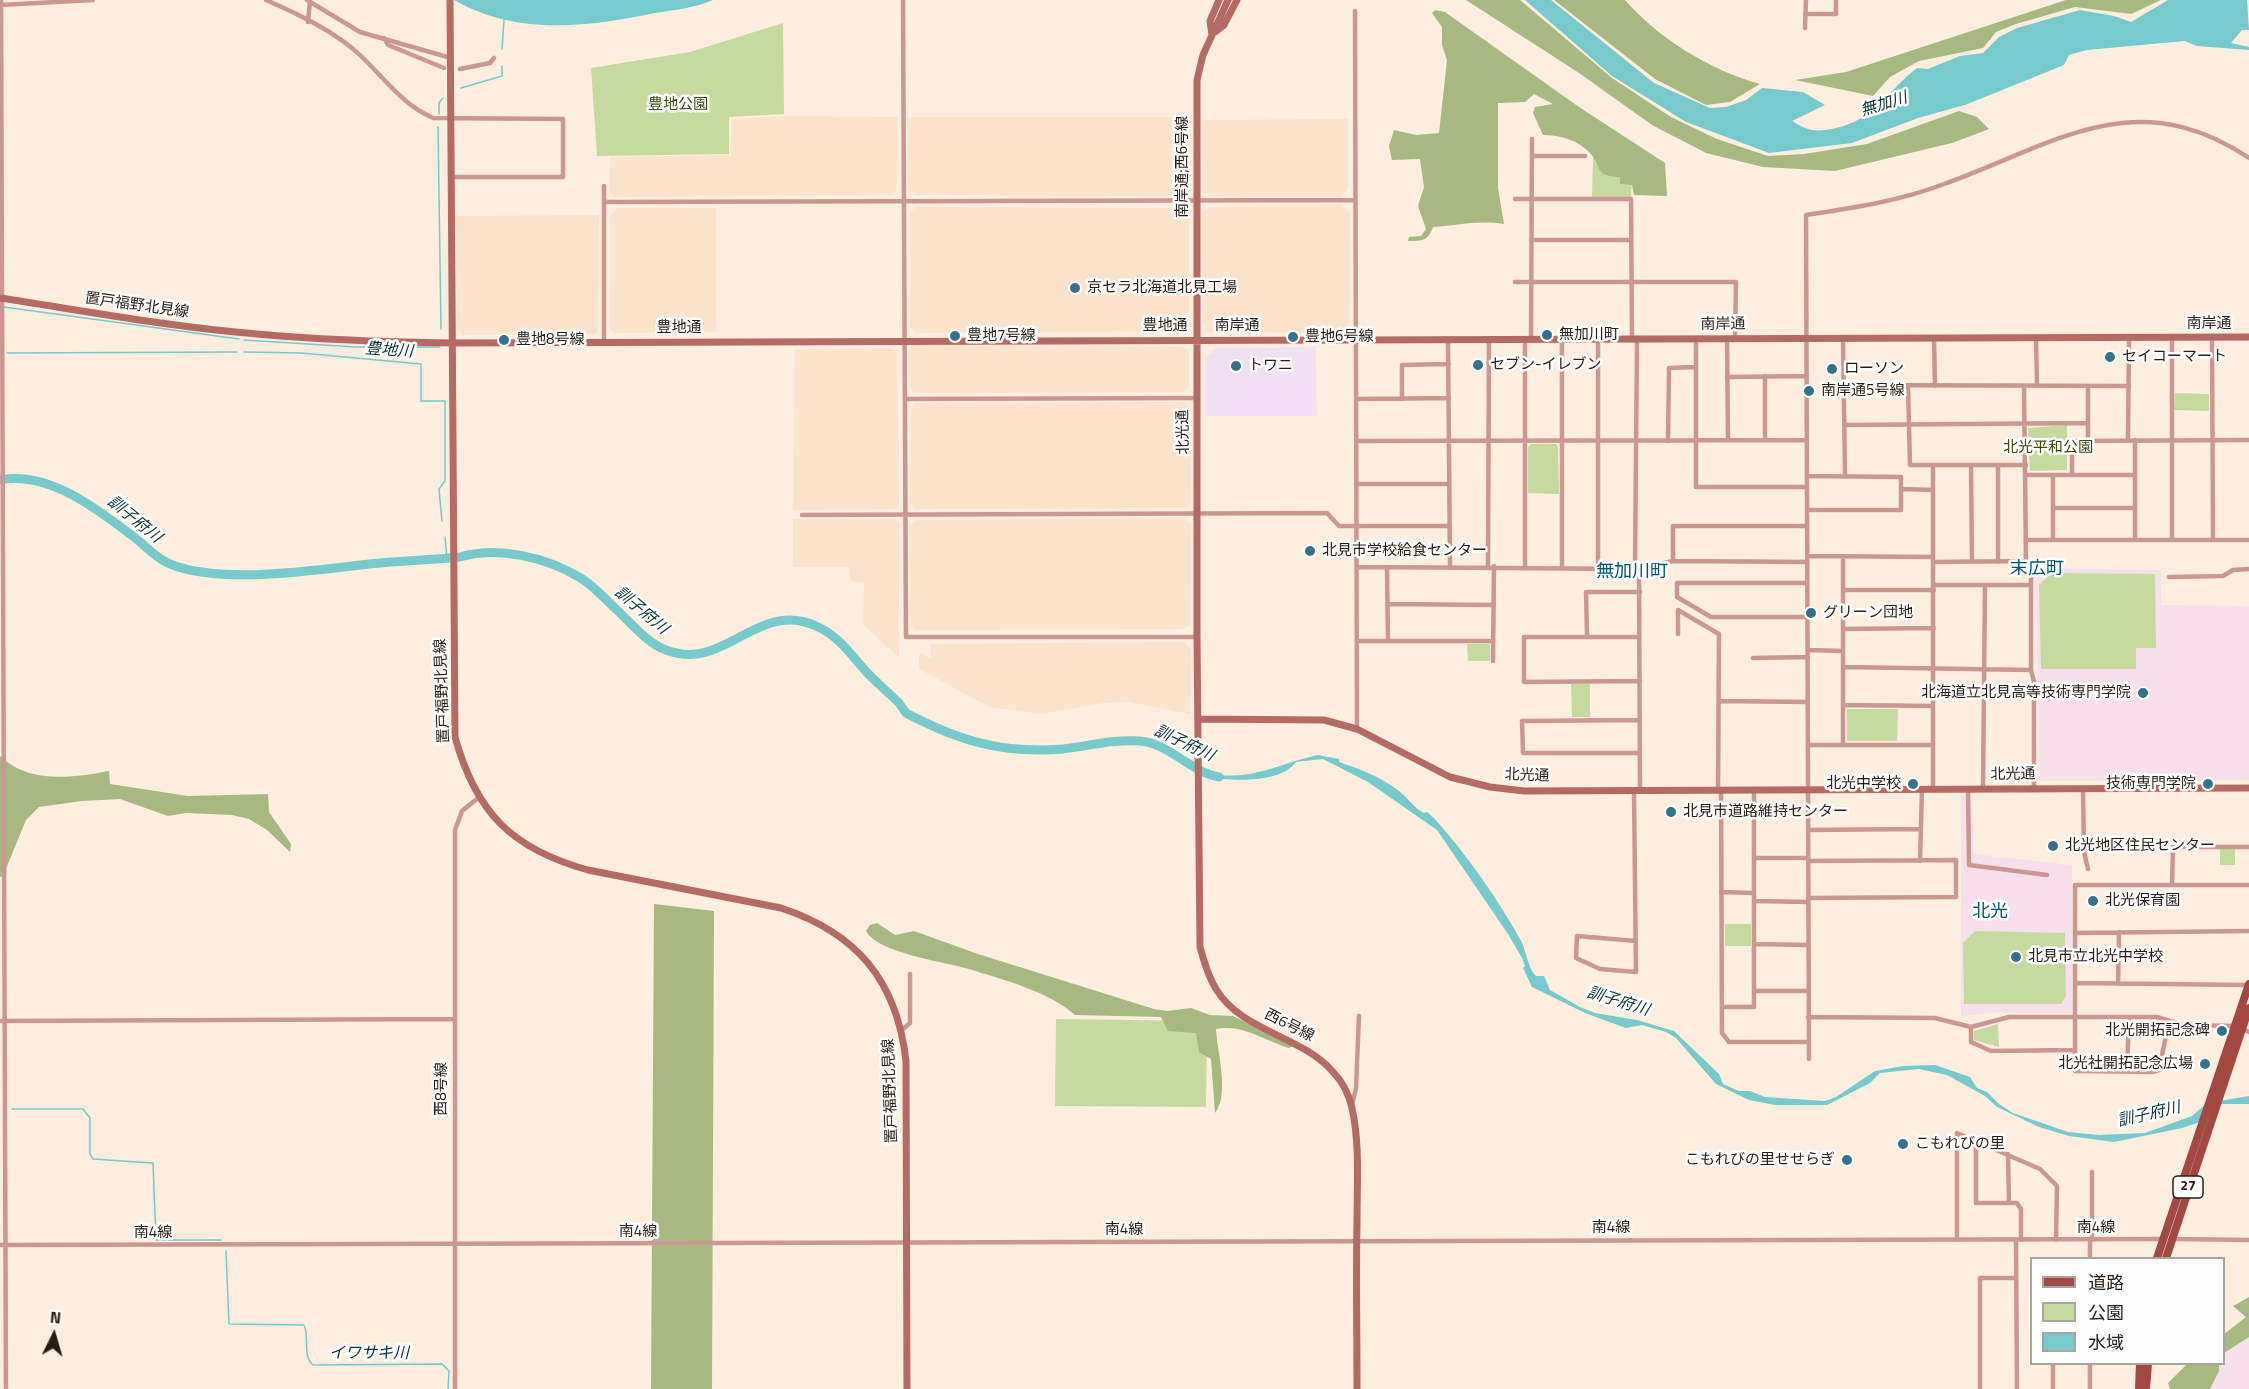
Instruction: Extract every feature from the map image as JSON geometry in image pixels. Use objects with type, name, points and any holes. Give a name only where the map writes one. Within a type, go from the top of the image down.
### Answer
[{"type":"main road","points":[[450,0],[452,343]]},
{"type":"main road","points":[[1219,0],[1210,21],[1212,35],[1224,26],[1237,0]]},
{"type":"main road","name":"南岸通;西6号線","points":[[1197,340],[1197,80],[1203,55],[1228,0]]},
{"type":"main road","name":"置戸福野北見線","points":[[2,303],[242,333],[336,340],[452,343],[455,737],[464,768],[478,798],[506,830],[533,849],[560,862],[781,908],[824,925],[857,950],[874,969],[888,993],[902,1030],[906,1060],[907,1389]]},
{"type":"main road","name":"南岸通","points":[[1197,340],[2249,337]]},
{"type":"main road","name":"豊地通","points":[[452,343],[1197,340]]},
{"type":"main road","name":"北光通","points":[[1197,340],[1198,719],[1291,717],[1324,720],[1357,729],[1450,777],[1490,787],[1524,790],[2249,788]]},
{"type":"main road","name":"西6号線","points":[[1198,719],[1200,947],[1208,974],[1217,991],[1243,1017],[1302,1046],[1320,1059],[1342,1084],[1352,1105],[1355,1128],[1357,1389]]},
{"type":"main road","name":"27","points":[[2166,1257],[2167,1239],[2215,1087],[2242,1029],[2249,984]]},
{"type":"main road","name":"27","points":[[2158,1257],[2167,1239],[2207,1136],[2249,1008]]},
{"type":"main road","points":[[2139,1389],[2140,1365]]},
{"type":"main road","points":[[2146,1389],[2148,1365]]},
{"type":"street","points":[[6,1389],[3,1245],[1,3],[93,0]]},
{"type":"street","points":[[266,0],[336,37],[360,56],[414,110],[433,118],[451,120],[562,119],[563,177],[451,177]]},
{"type":"street","points":[[903,0],[906,637],[1197,637]]},
{"type":"street","points":[[1805,28],[1806,0]]},
{"type":"street","points":[[1805,14],[1836,14],[1836,0]]},
{"type":"street","points":[[308,22],[309,1],[360,32],[451,55]]},
{"type":"street","points":[[1355,10],[1357,729]]},
{"type":"street","points":[[384,38],[388,45],[444,68]]},
{"type":"street","points":[[460,69],[490,63],[494,58]]},
{"type":"street","points":[[1809,1059],[1806,215],[1894,200],[1943,185],[2100,124],[2142,121],[2185,126],[2205,132],[2249,158]]},
{"type":"street","points":[[1526,566],[1525,442],[1532,240],[1532,139]]},
{"type":"street","points":[[1532,156],[1585,156]]},
{"type":"street","points":[[604,186],[604,342]]},
{"type":"street","points":[[1515,199],[1631,199],[1637,569],[1640,592],[1640,753],[1637,791],[1636,941],[1635,972],[1600,969],[1576,957],[1576,936],[1636,941]]},
{"type":"street","points":[[604,202],[1354,200]]},
{"type":"street","points":[[1532,240],[1630,240]]},
{"type":"street","points":[[1515,282],[1736,282],[1728,376],[1728,440]]},
{"type":"street","points":[[2128,440],[2129,337]]},
{"type":"street","points":[[2172,337],[2172,539]]},
{"type":"street","points":[[2212,337],[2213,540]]},
{"type":"street","points":[[1696,338],[1696,487],[1807,487]]},
{"type":"street","points":[[1843,338],[1845,476]]},
{"type":"street","points":[[1934,338],[1935,386]]},
{"type":"street","points":[[2036,338],[2037,386]]},
{"type":"street","points":[[1489,339],[1493,661]]},
{"type":"street","points":[[1562,339],[1562,567]]},
{"type":"street","points":[[1598,339],[1598,568]]},
{"type":"street","points":[[1448,340],[1450,566]]},
{"type":"street","points":[[1402,399],[1402,365],[1449,364]]},
{"type":"street","points":[[1668,441],[1669,368],[1696,368]]},
{"type":"street","points":[[1728,376],[1807,376]]},
{"type":"street","points":[[1765,376],[1765,440]]},
{"type":"street","points":[[1844,385],[2129,386]]},
{"type":"street","points":[[1908,386],[1910,465],[2026,465]]},
{"type":"street","points":[[2024,386],[2026,561],[2031,567],[2031,670],[2034,682],[2034,788]]},
{"type":"street","points":[[2088,386],[2088,440]]},
{"type":"street","points":[[905,399],[1197,398]]},
{"type":"street","points":[[1356,399],[1449,399]]},
{"type":"street","points":[[1844,425],[2088,423]]},
{"type":"street","points":[[1356,441],[1807,440]]},
{"type":"street","points":[[2135,440],[2135,540]]},
{"type":"street","points":[[2072,475],[2072,441],[2249,440]]},
{"type":"street","points":[[1933,465],[1934,789]]},
{"type":"street","points":[[1971,465],[1972,562]]},
{"type":"street","points":[[1998,465],[1998,562]]},
{"type":"street","points":[[2026,475],[2135,475]]},
{"type":"street","points":[[2053,475],[2053,540]]},
{"type":"street","points":[[1807,476],[1901,477],[1901,510],[1807,510]]},
{"type":"street","points":[[1356,484],[1449,484]]},
{"type":"street","points":[[1901,489],[1933,489]]},
{"type":"street","points":[[2053,508],[2134,508]]},
{"type":"street","points":[[802,515],[904,517],[1327,513],[1339,526],[1450,526]]},
{"type":"street","points":[[1673,561],[1674,526],[1807,526]]},
{"type":"street","points":[[2026,540],[2249,540]]},
{"type":"street","points":[[1357,567],[1526,566],[1637,569],[1673,561],[1843,557],[1972,562],[2026,561]]},
{"type":"street","points":[[1843,557],[1843,745]]},
{"type":"street","points":[[1387,567],[1388,640]]},
{"type":"street","points":[[2169,577],[2223,576],[2233,570],[2249,569]]},
{"type":"street","points":[[1807,583],[1677,583],[1677,597],[1711,617],[1807,617]]},
{"type":"street","points":[[1843,590],[2031,585]]},
{"type":"street","points":[[1983,789],[1985,586]]},
{"type":"street","points":[[1587,636],[1587,592],[1640,592]]},
{"type":"street","points":[[1388,604],[1493,605]]},
{"type":"street","points":[[1678,634],[1678,610],[1719,634],[1722,1033],[1728,1042],[1809,1042]]},
{"type":"street","points":[[1844,629],[1934,628]]},
{"type":"street","points":[[1640,637],[1524,637],[1524,682],[1640,681]]},
{"type":"street","points":[[1358,641],[1493,641]]},
{"type":"street","points":[[1808,650],[1843,651]]},
{"type":"street","points":[[1754,658],[1808,657]]},
{"type":"street","points":[[1843,668],[2031,670]]},
{"type":"street","points":[[1719,701],[1808,702]]},
{"type":"street","points":[[1843,705],[1933,706]]},
{"type":"street","points":[[1640,720],[1522,721],[1523,753],[1640,753]]},
{"type":"street","points":[[1808,745],[1933,745]]},
{"type":"street","points":[[2083,788],[2084,852],[2088,868]]},
{"type":"street","points":[[1920,861],[1922,789]]},
{"type":"street","points":[[1968,789],[1969,865],[2047,875]]},
{"type":"street","points":[[1722,1007],[1754,1008],[1754,790]]},
{"type":"street","name":"西8号線","points":[[455,1389],[455,830],[462,812],[478,798]]},
{"type":"street","points":[[1808,830],[1921,829]]},
{"type":"street","points":[[2172,885],[2173,847],[2249,847]]},
{"type":"street","points":[[1754,858],[1956,860],[1956,897],[1754,901]]},
{"type":"street","points":[[2169,1021],[2159,1070],[2075,1071],[2075,885],[2249,885]]},
{"type":"street","points":[[1722,892],[1754,893]]},
{"type":"street","points":[[2075,933],[2249,931]]},
{"type":"street","points":[[2118,984],[2119,932]]},
{"type":"street","points":[[1755,944],[1808,945]]},
{"type":"street","points":[[902,1030],[909,1023],[910,974]]},
{"type":"street","points":[[2075,983],[2249,984]]},
{"type":"street","points":[[1755,991],[1808,991]]},
{"type":"street","points":[[1352,1105],[1356,1088],[1359,1016]]},
{"type":"street","points":[[1808,1017],[1935,1018],[1971,1027],[2009,1017],[2157,1017],[2197,1026],[2242,1029]]},
{"type":"street","points":[[2127,1071],[2129,1017]]},
{"type":"street","points":[[3,1021],[454,1019]]},
{"type":"street","points":[[1971,1027],[1971,1042],[1991,1051],[2075,1050]]},
{"type":"street","points":[[1957,1240],[1957,1133],[2040,1169],[2057,1186],[2056,1240]]},
{"type":"street","points":[[1976,1140],[1976,1203],[2017,1203],[2021,1209],[2016,1278],[2017,1389]]},
{"type":"street","points":[[2008,1154],[2009,1203]]},
{"type":"street","points":[[2090,1257],[2092,1172]]},
{"type":"street","name":"南4線","points":[[3,1245],[2249,1240]]},
{"type":"street","points":[[1980,1389],[1980,1278],[2016,1278]]},
{"type":"street","points":[[2053,1365],[2053,1389]]},
{"type":"street","points":[[2090,1365],[2090,1389]]},
{"type":"shaded area","points":[[784,116],[898,117],[897,189],[891,195],[616,197],[609,193],[610,157],[730,155],[732,119]]},
{"type":"shaded area","points":[[907,117],[1191,117],[1191,188],[1182,196],[916,195],[908,190]]},
{"type":"shaded area","points":[[1348,119],[1348,189],[1341,196],[1209,196],[1203,192],[1204,120]]},
{"type":"shaded area","points":[[1341,205],[1350,213],[1349,333],[1209,332],[1203,325],[1202,213],[1210,207]]},
{"type":"shaded area","points":[[916,207],[1183,208],[1189,215],[1189,326],[1184,331],[917,333],[910,327],[910,212]]},
{"type":"shaded area","points":[[618,208],[716,208],[716,332],[615,333],[610,329],[610,216]]},
{"type":"shaded area","points":[[599,215],[598,330],[595,334],[463,335],[457,330],[456,216]]},
{"type":"shaded area","points":[[914,345],[1183,347],[1189,352],[1189,387],[1183,392],[915,393],[910,388],[909,349]]},
{"type":"shaded area","points":[[1316,347],[1317,416],[1206,416],[1206,358],[1216,348]]},
{"type":"shaded area","points":[[890,348],[897,353],[899,506],[895,509],[793,510],[795,349]]},
{"type":"shaded area","points":[[1184,402],[1190,408],[1191,503],[1185,508],[915,509],[910,504],[911,408],[916,403]]},
{"type":"shaded area","points":[[1184,518],[1191,524],[1190,625],[1184,629],[915,630],[910,624],[910,526],[917,520]]},
{"type":"shaded area","points":[[793,519],[895,519],[900,523],[899,657],[863,625],[864,583],[850,581],[849,567],[793,567]]},
{"type":"shaded area","name":"北海道立北見高等技術専門学院","points":[[2035,568],[2161,570],[2161,605],[2249,606],[2249,780],[2040,781]]},
{"type":"shaded area","points":[[1185,642],[1191,651],[1190,714],[1129,702],[1102,703],[1041,714],[990,707],[919,669],[919,654],[931,658],[931,644]]},
{"type":"shaded area","name":"北見市立北光中学校","points":[[1972,795],[1974,854],[2072,865],[2072,1013],[2001,1012],[1961,1016],[1961,796]]},
{"type":"shaded area","points":[[2249,1333],[2249,1389],[2203,1389],[2212,1365],[2225,1365],[2225,1347]]},
{"type":"green space","points":[[1466,0],[1520,0],[1612,78],[1671,117],[1717,139],[1768,156],[1804,154],[1867,144],[1959,111],[1977,117],[1989,129],[1952,143],[1835,171],[1763,167],[1706,153],[1652,125],[1579,73]]},
{"type":"green space","points":[[1554,0],[1625,0],[1653,28],[1686,51],[1704,62],[1760,84],[1730,102],[1706,105],[1655,79]]},
{"type":"green space","points":[[2066,0],[2161,0],[2131,14],[2075,7],[2016,24],[1996,32],[1983,48],[1919,61],[1890,77],[1873,96],[1795,80],[1846,72]]},
{"type":"green space","points":[[1435,10],[1445,12],[1579,107],[1665,163],[1667,196],[1634,195],[1632,185],[1620,184],[1620,177],[1602,173],[1594,158],[1580,145],[1562,137],[1543,135],[1533,113],[1535,107],[1553,104],[1534,94],[1525,102],[1498,103],[1498,188],[1504,224],[1477,223],[1433,227],[1424,239],[1408,241],[1409,237],[1421,236],[1426,229],[1418,206],[1424,187],[1420,159],[1392,160],[1389,146],[1394,130],[1416,135],[1439,133],[1447,60],[1442,45],[1442,27],[1432,13]]},
{"type":"green space","name":"豊地公園","points":[[783,23],[784,114],[729,117],[729,154],[597,156],[591,68],[690,52]]},
{"type":"green space","points":[[1593,156],[1632,174],[1631,199],[1592,199]]},
{"type":"green space","points":[[2175,393],[2209,394],[2209,411],[2174,410]]},
{"type":"green space","name":"北光平和公園","points":[[2067,425],[2067,470],[2030,471],[2028,428]]},
{"type":"green space","points":[[1531,444],[1556,444],[1558,447],[1559,494],[1528,493],[1528,447]]},
{"type":"green space","points":[[2052,573],[2155,574],[2156,648],[2136,648],[2136,669],[2041,669],[2039,585]]},
{"type":"green space","points":[[1467,644],[1490,644],[1490,661],[1468,661]]},
{"type":"green space","points":[[1571,684],[1590,684],[1590,717],[1572,717]]},
{"type":"green space","points":[[1847,709],[1898,709],[1897,741],[1847,741]]},
{"type":"green space","points":[[0,756],[24,771],[52,777],[81,776],[109,771],[110,784],[188,796],[268,794],[269,812],[291,844],[290,852],[267,830],[249,819],[232,815],[186,813],[168,816],[120,799],[82,801],[39,807],[26,820],[3,876],[0,877]]},
{"type":"green space","points":[[2220,849],[2235,849],[2235,865],[2220,865]]},
{"type":"green space","points":[[654,904],[714,911],[712,1389],[651,1389]]},
{"type":"green space","points":[[877,923],[895,935],[914,931],[978,954],[1154,1009],[1167,1011],[1191,1008],[1210,1015],[1233,1016],[1293,1046],[1289,1048],[1236,1029],[1216,1029],[1222,1072],[1222,1095],[1215,1113],[1211,1059],[1199,1052],[1196,1033],[1168,1031],[1161,1017],[1075,1015],[1052,999],[1025,987],[969,969],[913,956],[884,945],[873,939],[866,931],[870,925]]},
{"type":"green space","points":[[1725,924],[1751,924],[1751,946],[1725,946]]},
{"type":"green space","points":[[1975,931],[2065,933],[2066,996],[2061,1004],[1964,1004],[1963,943]]},
{"type":"green space","points":[[1056,1019],[1207,1021],[1206,1107],[1055,1106]]},
{"type":"green space","points":[[1998,1024],[1999,1047],[1974,1040],[1974,1031]]},
{"type":"green space","points":[[2249,1297],[2249,1337],[2225,1352],[2225,1333],[2246,1317],[2233,1306]]},
{"type":"green space","points":[[2186,1365],[2219,1365],[2219,1371],[2210,1389],[2170,1389],[2168,1383]]},
{"type":"water","points":[[454,0],[713,0],[692,7],[604,22],[553,25],[527,24],[502,19]]},
{"type":"water","name":"無加川","points":[[1525,0],[1551,0],[1654,83],[1710,108],[1726,107],[1746,100],[1762,88],[1803,92],[1825,105],[1792,121],[1814,130],[1836,128],[1861,118],[1917,68],[1928,69],[1960,56],[1983,53],[1999,37],[2017,28],[2080,10],[2114,16],[2131,22],[2168,0],[2247,0],[2249,30],[2242,30],[2231,43],[2249,47],[2249,50],[2197,46],[2185,41],[2087,50],[2069,55],[2064,65],[1965,105],[1918,118],[1852,143],[1769,153],[1686,122],[1612,76]]},
{"type":"water","name":"訓子府川","points":[[1318,755],[1339,759],[1339,762],[1378,778],[1399,791],[1420,811],[1427,812],[1434,818],[1491,891],[1520,939],[1533,973],[1536,976],[1544,976],[1550,990],[1595,1013],[1637,1020],[1674,1031],[1719,1074],[1723,1084],[1739,1091],[1750,1091],[1765,1097],[1825,1101],[1836,1097],[1875,1071],[1903,1066],[1935,1065],[1970,1077],[1977,1088],[1987,1092],[2013,1113],[2068,1132],[2099,1135],[2145,1133],[2192,1116],[2207,1103],[2249,1096],[2249,1104],[2222,1104],[2203,1121],[2182,1128],[2114,1142],[2069,1136],[2039,1127],[1997,1107],[1985,1096],[1947,1075],[1919,1069],[1880,1073],[1870,1083],[1827,1105],[1775,1105],[1749,1100],[1716,1084],[1676,1038],[1666,1032],[1642,1025],[1626,1028],[1585,1013],[1532,987],[1523,968],[1525,966],[1522,958],[1508,934],[1437,830],[1368,782],[1323,759],[1296,762],[1289,769],[1267,777],[1241,780],[1207,777],[1207,772],[1235,776],[1249,774]]},
{"type":"waterway","points":[[502,49],[504,20]]},
{"type":"waterway","points":[[461,88],[502,76],[502,66]]},
{"type":"waterway","points":[[439,114],[439,103],[443,98]]},
{"type":"waterway","points":[[438,127],[441,329]]},
{"type":"waterway","points":[[4,307],[239,339]]},
{"type":"waterway","points":[[244,340],[355,347],[440,347]]},
{"type":"waterway","name":"豊地川","points":[[7,353],[237,352]]},
{"type":"waterway","name":"豊地川","points":[[244,352],[301,353],[421,364],[421,401],[445,401],[445,481],[439,489],[442,521]]},
{"type":"waterway","name":"訓子府川","points":[[0,480],[18,478],[36,481],[72,495],[105,515],[160,559],[191,570],[215,574],[268,574],[505,553],[536,559],[579,577],[594,588],[652,643],[666,650],[687,654],[706,652],[758,628],[776,622],[795,620],[816,626],[830,634],[899,703],[906,713],[944,731],[982,743],[1021,749],[1063,749],[1111,742],[1140,741],[1160,747],[1198,770],[1219,777]]},
{"type":"waterway","name":"豊地川","points":[[445,537],[447,559]]},
{"type":"waterway","name":"イワサキ川","points":[[12,1109],[83,1109],[90,1118],[90,1154],[93,1159],[153,1163],[156,1240],[221,1240]]},
{"type":"waterway","name":"イワサキ川","points":[[226,1251],[229,1324],[304,1325],[308,1357],[313,1365],[442,1364],[449,1371],[448,1389]]},
{"type":"place","name":"京セラ北海道北見工場","points":[[1075,288]]},
{"type":"place","name":"無加川町","points":[[1547,335]]},
{"type":"place","name":"豊地7号線","points":[[955,336]]},
{"type":"place","name":"豊地6号線","points":[[1293,337]]},
{"type":"place","name":"豊地8号線","points":[[504,340]]},
{"type":"place","name":"セイコーマート","points":[[2110,357]]},
{"type":"place","name":"セブン-イレブン","points":[[1478,365]]},
{"type":"place","name":"トワニ","points":[[1236,366]]},
{"type":"place","name":"ローソン","points":[[1832,369]]},
{"type":"place","name":"南岸通5号線","points":[[1809,391]]},
{"type":"place","name":"北見市学校給食センター","points":[[1310,551]]},
{"type":"place","name":"グリーン団地","points":[[1811,613]]},
{"type":"place","name":"北海道立北見高等技術専門学院","points":[[2143,693]]},
{"type":"place","name":"北光中学校","points":[[1913,784]]},
{"type":"place","name":"技術専門学院","points":[[2208,784]]},
{"type":"place","name":"北見市道路維持センター","points":[[1671,812]]},
{"type":"place","name":"北光地区住民センター","points":[[2053,846]]},
{"type":"place","name":"北光保育園","points":[[2093,901]]},
{"type":"place","name":"北見市立北光中学校","points":[[2016,957]]},
{"type":"place","name":"北光開拓記念碑","points":[[2222,1031]]},
{"type":"place","name":"北光社開拓記念広場","points":[[2205,1064]]},
{"type":"place","name":"こもれびの里","points":[[1903,1144]]},
{"type":"place","name":"こもれびの里せせらぎ","points":[[1847,1160]]},
{"type":"district","name":"末広町","points":[[2037,570]]},
{"type":"district","name":"無加川町","points":[[1632,573]]},
{"type":"district","name":"北光","points":[[1990,913]]}]
